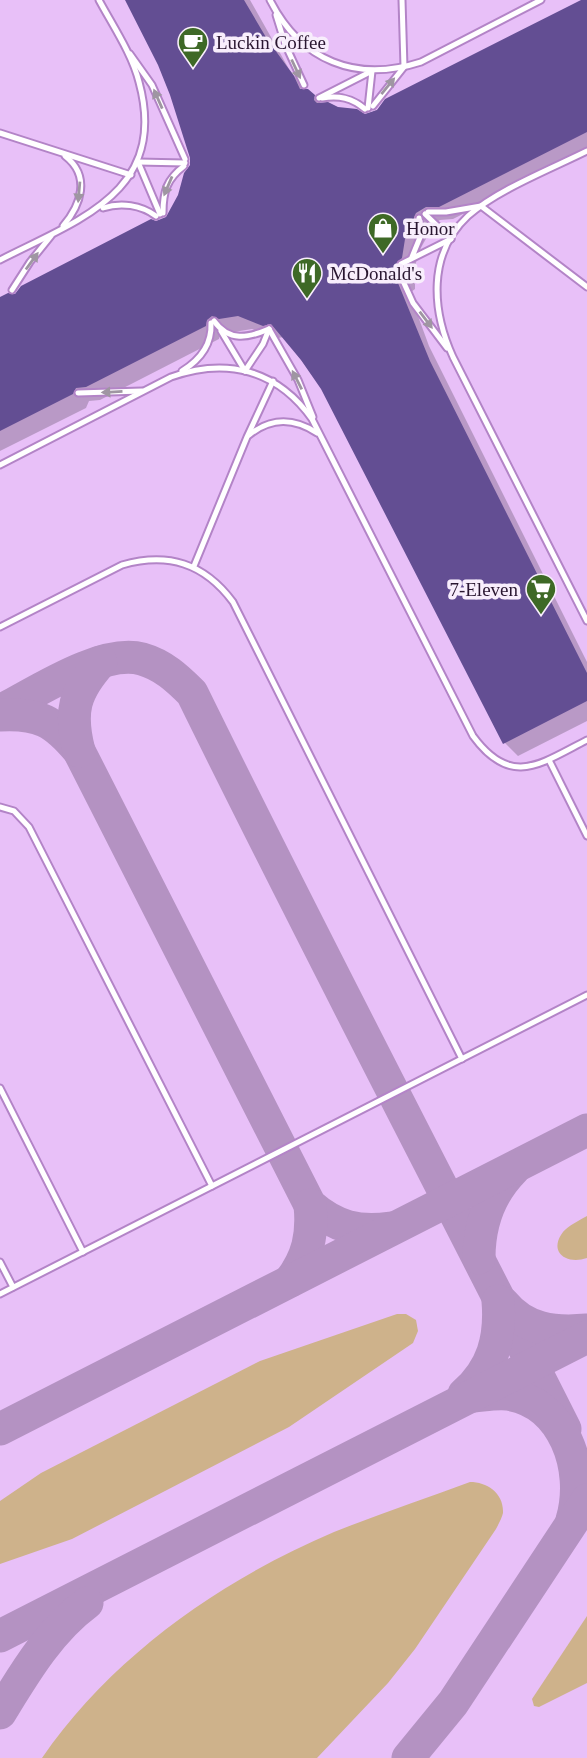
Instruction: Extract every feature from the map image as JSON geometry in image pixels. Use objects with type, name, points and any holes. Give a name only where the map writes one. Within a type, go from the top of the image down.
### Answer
[{"type":"lane","points":[[0,260],[96,209],[110,199],[138,163],[145,132],[143,98],[134,66],[99,0]]},
{"type":"lane","points":[[368,107],[404,67],[402,0]]},
{"type":"lane","points":[[271,3],[293,34],[318,55],[340,66],[372,71],[404,67],[439,53],[541,0]]},
{"type":"lane","points":[[271,3],[285,44],[304,86]]},
{"type":"lane","points":[[123,45],[152,86],[185,163]]},
{"type":"lane","points":[[368,107],[344,97],[320,98],[372,71]]},
{"type":"lane","points":[[368,107],[372,71]]},
{"type":"lane","points":[[0,133],[131,174]]},
{"type":"lane","points":[[587,151],[481,206],[468,216],[451,239],[439,267],[436,303],[439,321],[453,357],[587,621]]},
{"type":"lane","points":[[12,290],[30,262],[73,214],[81,192],[78,169],[63,154]]},
{"type":"lane","points":[[138,163],[185,163]]},
{"type":"lane","points":[[138,163],[160,214]]},
{"type":"lane","points":[[160,214],[165,186],[185,163]]},
{"type":"lane","points":[[96,209],[131,205],[160,214]]},
{"type":"lane","points":[[424,215],[481,206],[587,287]]},
{"type":"lane","points":[[424,215],[451,239]]},
{"type":"lane","points":[[410,260],[419,244],[424,215]]},
{"type":"lane","points":[[401,264],[451,239]]},
{"type":"lane","points":[[403,281],[413,303],[453,357]]},
{"type":"lane","points":[[0,465],[184,370],[202,355],[209,343],[213,322],[227,334],[242,337],[269,329]]},
{"type":"lane","points":[[220,328],[245,370]]},
{"type":"lane","points":[[245,370],[263,344],[269,329]]},
{"type":"lane","points":[[269,329],[298,380],[320,435]]},
{"type":"lane","points":[[171,377],[201,369],[245,370],[273,381],[301,404],[320,435],[473,736],[485,753],[516,768],[531,767],[587,740]]},
{"type":"lane","points":[[194,566],[273,381]]},
{"type":"lane","points":[[78,393],[145,390]]},
{"type":"lane","points":[[247,437],[268,423],[287,421],[305,426],[320,435]]},
{"type":"lane","points":[[0,626],[122,565],[144,559],[194,566],[225,591],[233,602],[462,1059]]},
{"type":"lane","points":[[549,760],[587,836]]},
{"type":"lane","points":[[0,807],[14,811],[29,827],[212,1186]]},
{"type":"lane","points":[[0,1294],[587,995]]},
{"type":"lane","points":[[0,1088],[83,1252]]},
{"type":"lane","points":[[0,1262],[13,1287]]},
{"type":"shaded area","points":[[587,1216],[587,1258],[566,1258],[558,1251],[559,1239],[563,1232]]},
{"type":"shaded area","points":[[397,1314],[406,1314],[416,1320],[418,1331],[413,1343],[289,1427],[72,1539],[0,1564],[0,1501],[41,1473],[260,1361]]},
{"type":"shaded area","points":[[470,1482],[488,1487],[501,1500],[503,1513],[496,1529],[415,1649],[388,1683],[317,1758],[42,1758],[101,1686],[135,1654],[210,1598],[292,1551],[334,1532]]},
{"type":"shaded area","points":[[587,1616],[587,1683],[539,1707],[534,1706],[532,1699]]},
{"type":"building","points":[[125,0],[244,0],[300,89],[308,89],[315,95],[314,100],[317,103],[328,102],[338,107],[357,109],[365,114],[377,110],[385,99],[581,0],[587,0],[587,132],[439,207],[426,207],[416,213],[405,239],[402,258],[396,264],[402,269],[403,276],[398,279],[398,283],[430,361],[587,673],[587,701],[503,744],[321,389],[271,324],[263,326],[238,316],[219,319],[212,316],[207,320],[206,326],[86,387],[76,388],[73,394],[0,431],[0,297],[8,293],[15,294],[21,286],[151,219],[156,221],[166,217],[190,165],[170,95]]},
{"type":"taxiway","points":[[0,711],[69,674],[108,660],[126,657],[142,659],[163,668],[192,693],[565,1429]]},
{"type":"taxiway","points":[[79,751],[74,725],[76,703],[85,683],[101,662]]},
{"type":"taxiway","points":[[0,715],[25,716],[45,721],[62,732],[79,751],[310,1205],[329,1219],[348,1227],[368,1230],[391,1228]]},
{"type":"taxiway","points":[[0,1429],[587,1130]]},
{"type":"taxiway","points":[[479,1258],[481,1234],[492,1199],[514,1169]]},
{"type":"taxiway","points":[[290,1281],[308,1245],[310,1205]]},
{"type":"taxiway","points":[[464,1394],[482,1374],[493,1352],[498,1328],[498,1301]]},
{"type":"taxiway","points":[[503,1303],[521,1319],[541,1328],[587,1330]]},
{"type":"taxiway","points":[[0,1636],[587,1337]]},
{"type":"taxiway","points":[[474,1396],[507,1394],[527,1400],[543,1410],[557,1424],[573,1460],[576,1500],[572,1520]]},
{"type":"taxiway","points":[[408,1758],[453,1703],[587,1500]]},
{"type":"taxiway","points":[[0,1713],[49,1640],[87,1603]]},
{"type":"place","name":"Luckin Coffee","points":[[193,69]]},
{"type":"place","name":"Honor","points":[[383,255]]},
{"type":"place","name":"McDonald's","points":[[307,300]]},
{"type":"place","name":"7-Eleven","points":[[541,616]]}]
